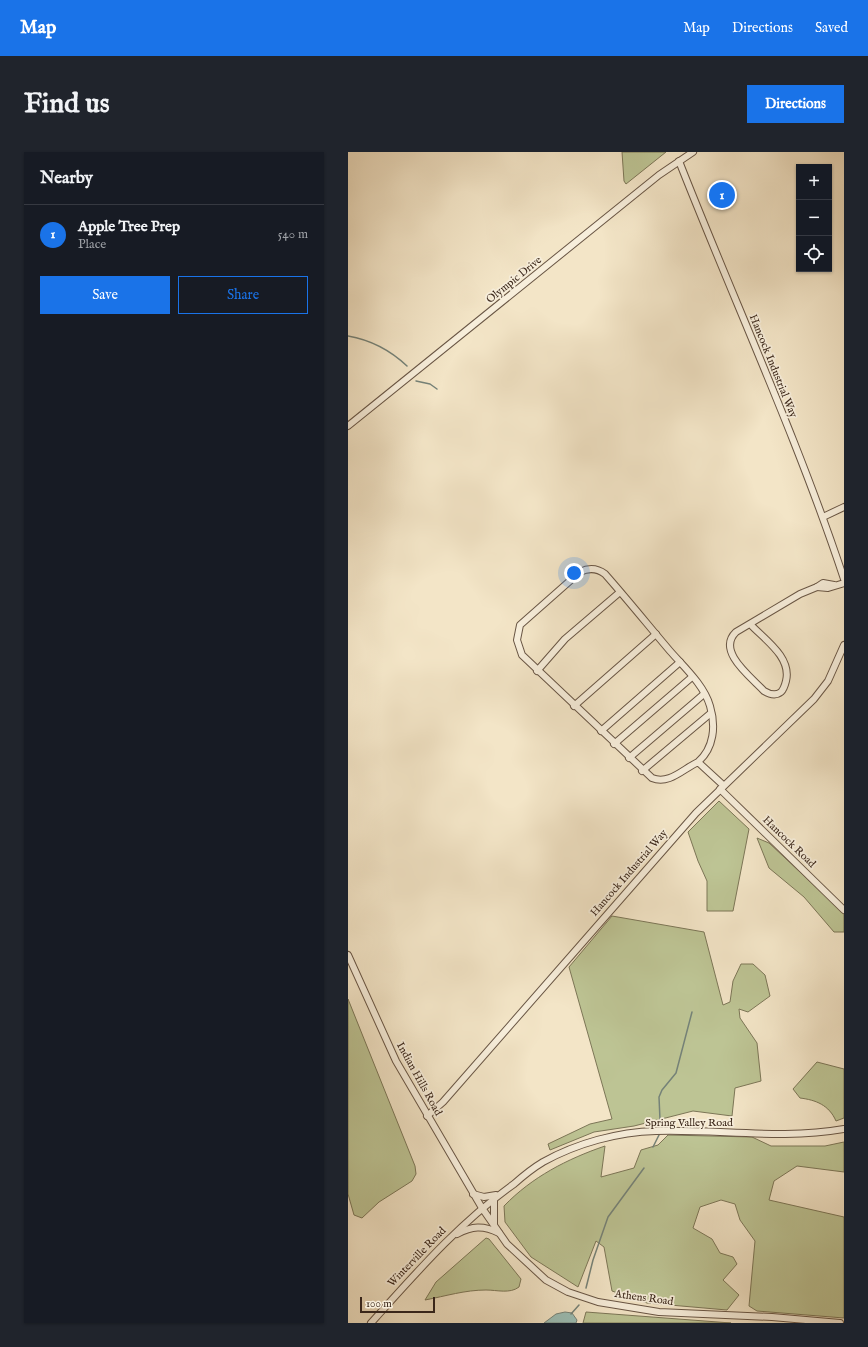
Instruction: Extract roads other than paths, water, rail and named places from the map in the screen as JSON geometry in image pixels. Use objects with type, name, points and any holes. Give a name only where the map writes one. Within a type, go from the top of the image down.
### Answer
[{"type":"street","name":"Olympic Drive","points":[[348,426],[679,161],[693,152]]},
{"type":"street","name":"Hancock Industrial Way","points":[[679,161],[823,517],[844,579]]},
{"type":"street","points":[[823,517],[844,507]]},
{"type":"street","points":[[586,569],[602,571],[656,634],[692,677],[704,694],[711,713],[713,734],[711,745],[706,755],[698,762],[664,780],[652,778],[642,771],[537,670],[519,651],[516,640],[520,625],[586,569]]},
{"type":"street","points":[[750,624],[785,662],[787,678],[782,691],[778,693],[768,693],[764,691],[734,659],[731,653],[730,643],[732,635],[750,624],[800,594],[823,583],[844,583]]},
{"type":"street","points":[[537,670],[569,635],[620,592]]},
{"type":"street","points":[[574,706],[656,634]]},
{"type":"street","name":"Hancock Industrial Way","points":[[428,1116],[443,1102],[594,928],[721,787],[814,699],[828,681],[844,645]]},
{"type":"street","points":[[601,731],[680,662]]},
{"type":"street","points":[[614,744],[692,677]]},
{"type":"street","points":[[629,758],[704,694]]},
{"type":"street","points":[[642,771],[711,713]]},
{"type":"street","name":"Hancock Road","points":[[698,762],[844,910]]},
{"type":"street","name":"Indian Hills Road","points":[[348,955],[396,1062],[482,1208]]},
{"type":"street","name":"Spring Valley Road","points":[[482,1208],[542,1163],[583,1145],[614,1136],[656,1131],[796,1134],[844,1130]]},
{"type":"street","points":[[473,1194],[484,1197],[497,1196],[494,1225]]},
{"type":"street","name":"Athens Road","points":[[482,1208],[507,1244],[546,1280],[568,1292],[598,1302],[659,1312],[772,1317],[840,1323]]},
{"type":"street","name":"Winterville Road","points":[[371,1323],[448,1238],[482,1208]]},
{"type":"street","points":[[448,1238],[473,1227],[489,1228],[500,1234]]},
{"type":"water","points":[[565,1312],[572,1313],[577,1320],[576,1323],[544,1323],[556,1314]]},
{"type":"waterway","points":[[348,336],[365,340],[380,346],[407,366]]},
{"type":"waterway","points":[[416,381],[430,384],[437,389]]},
{"type":"waterway","points":[[660,1120],[659,1097],[662,1090],[676,1073],[692,1012]]},
{"type":"waterway","points":[[653,1147],[659,1135]]},
{"type":"waterway","points":[[586,1288],[593,1260],[608,1217],[644,1168]]},
{"type":"waterway","points":[[571,1314],[579,1305]]},
{"type":"place","name":"Apple Tree Prep","points":[[722,195]]}]
